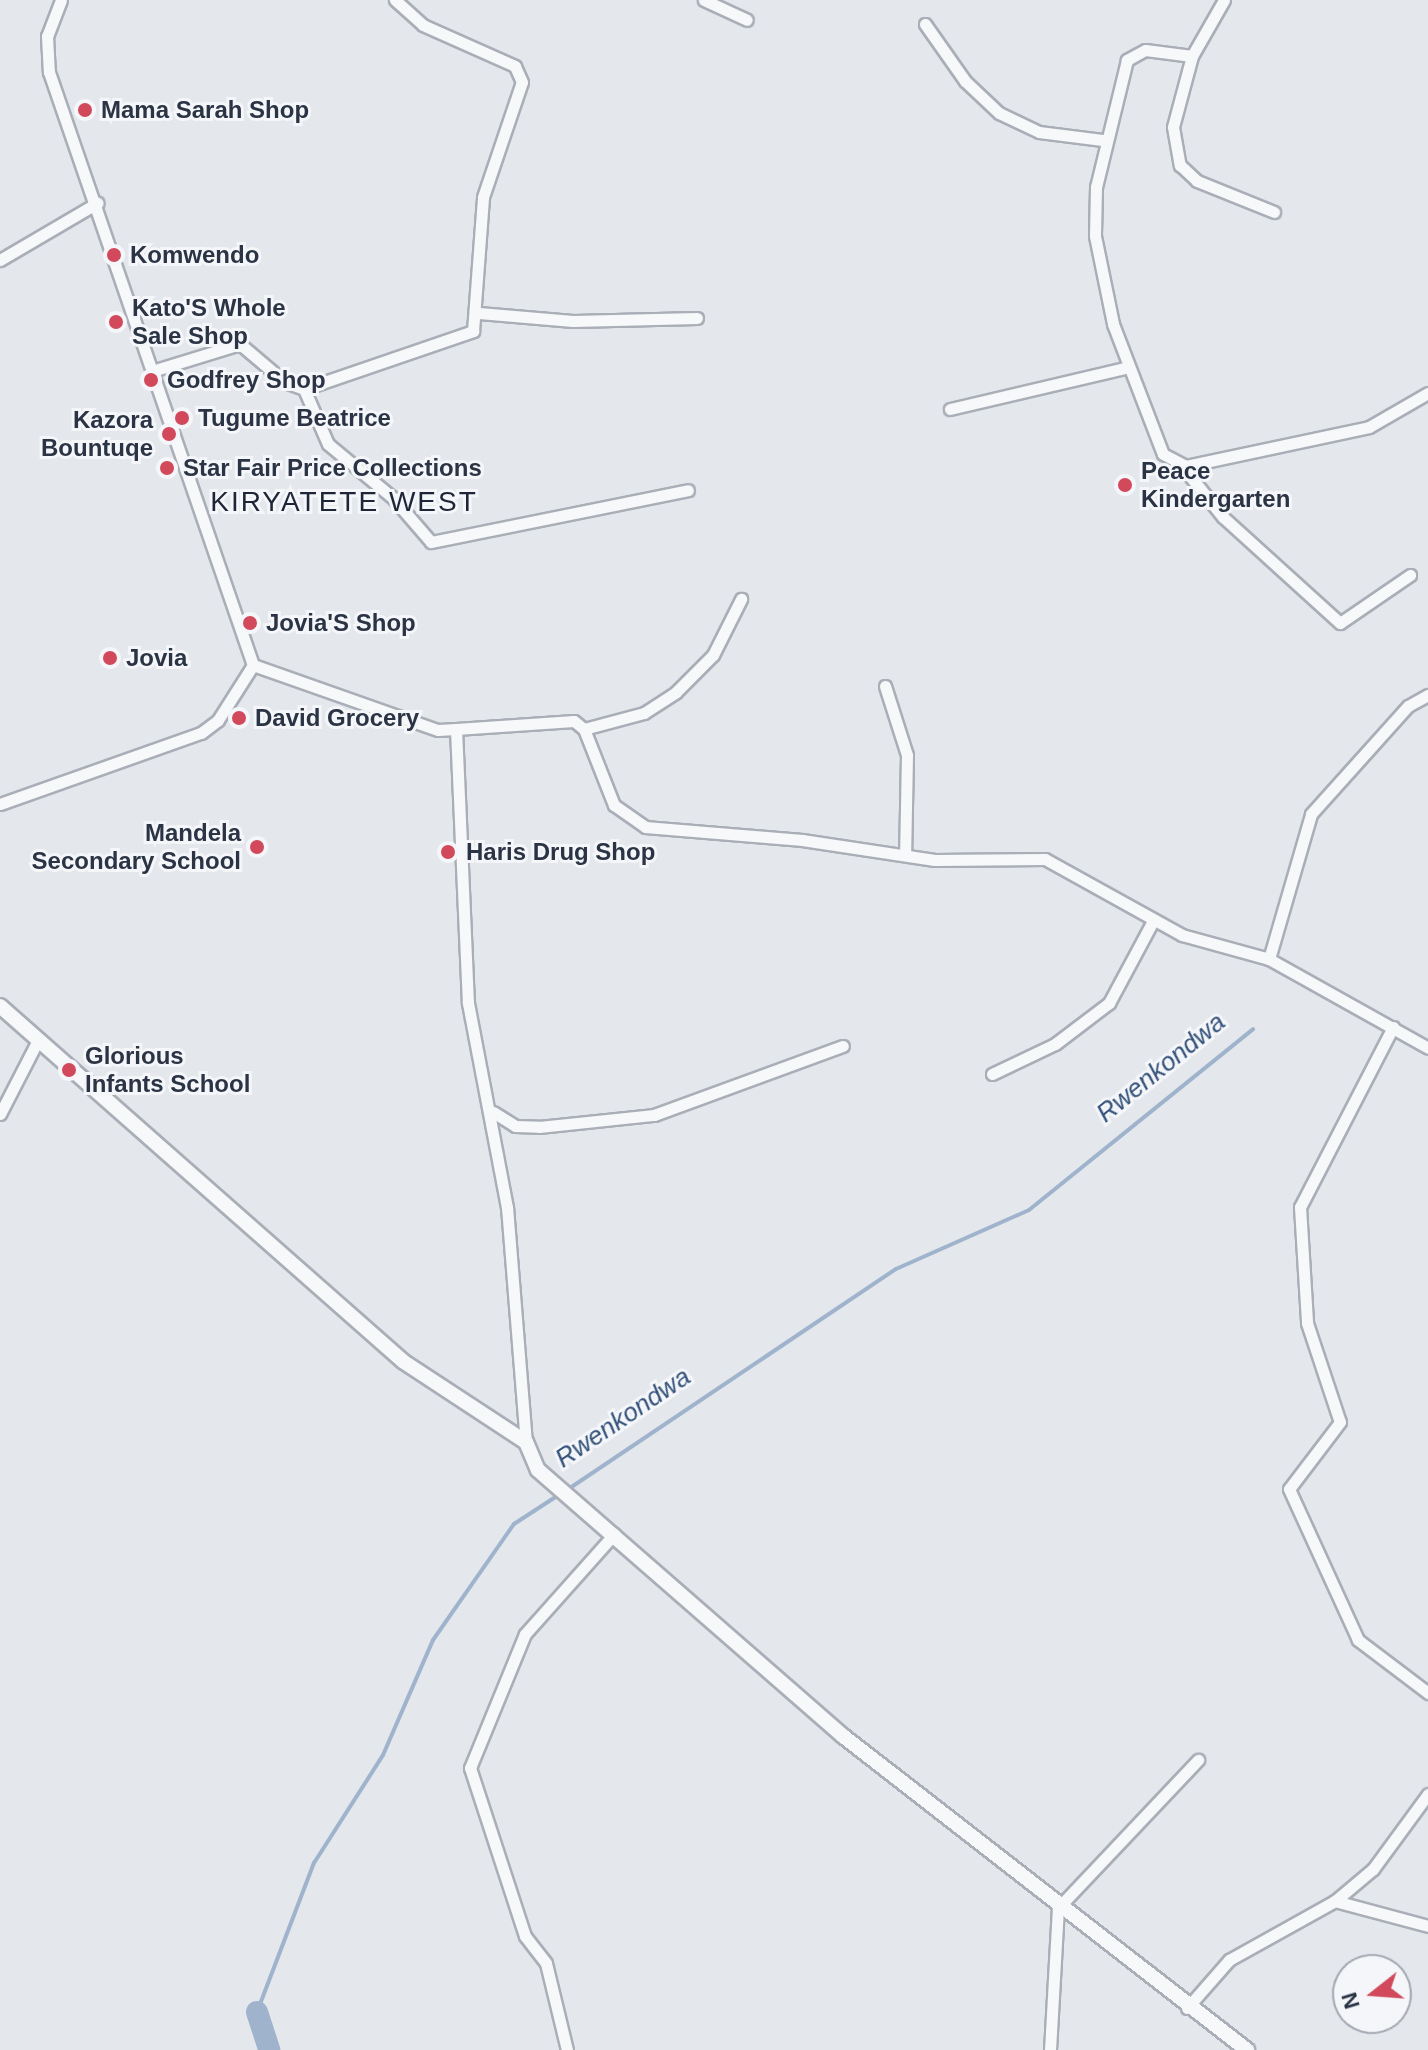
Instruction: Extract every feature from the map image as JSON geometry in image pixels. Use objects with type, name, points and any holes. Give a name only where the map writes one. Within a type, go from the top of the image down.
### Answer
[{"type":"street","points":[[0,804],[201,733],[230,705],[253,665],[97,203],[49,72],[47,36],[61,0]]},
{"type":"street","points":[[152,371],[240,344],[285,382],[304,389],[473,331],[479,313],[483,197],[521,97],[520,74],[515,66],[423,25],[395,0]]},
{"type":"street","points":[[704,0],[747,20]]},
{"type":"street","points":[[1224,0],[1192,56],[1173,127],[1180,165],[1197,181],[1274,212]]},
{"type":"street","points":[[925,24],[965,81],[999,113],[1039,132],[1102,140]]},
{"type":"street","points":[[1192,56],[1145,50],[1131,55],[1102,140],[1095,236],[1125,368],[1163,454],[1182,466],[1223,517],[1340,623],[1410,575]]},
{"type":"street","points":[[0,260],[97,203]]},
{"type":"street","points":[[479,313],[573,321],[697,318]]},
{"type":"street","points":[[950,409],[1125,368]]},
{"type":"street","points":[[304,389],[328,444],[393,498],[431,542],[688,490]]},
{"type":"street","points":[[1182,466],[1369,427],[1428,393]]},
{"type":"street","points":[[253,665],[438,730],[566,720],[584,729],[644,713],[676,692],[713,655],[741,599]]},
{"type":"street","points":[[885,686],[907,755],[905,855]]},
{"type":"street","points":[[1269,959],[1311,814],[1408,706],[1428,695]]},
{"type":"street","points":[[456,729],[468,1003],[493,1112],[524,1365],[526,1442],[538,1470],[843,1736],[1058,1908],[1187,2008],[1247,2050]]},
{"type":"street","points":[[584,729],[614,805],[645,827],[957,862],[1031,855],[1153,921],[1269,959],[1428,1048]]},
{"type":"street","points":[[992,1074],[1055,1044],[1109,1003],[1153,921]]},
{"type":"street","points":[[0,1006],[404,1362],[526,1442]]},
{"type":"street","points":[[1393,1027],[1300,1207],[1307,1323],[1340,1422],[1289,1489],[1358,1640],[1428,1693]]},
{"type":"street","points":[[0,1114],[39,1038]]},
{"type":"street","points":[[493,1112],[515,1126],[539,1127],[654,1115],[843,1046]]},
{"type":"street","points":[[567,2050],[546,1963],[525,1936],[470,1768],[525,1634],[614,1534]]},
{"type":"street","points":[[1050,2050],[1058,1908],[1198,1760]]},
{"type":"street","points":[[1187,2008],[1229,1960],[1335,1901],[1387,1855],[1428,1794]]},
{"type":"street","points":[[1335,1901],[1428,1926]]},
{"type":"waterway","name":"Rwenkondwa","points":[[567,1490],[896,1269],[1029,1210],[1253,1029]]},
{"type":"waterway","name":"Rwenkondwa","points":[[257,2012],[314,1863],[383,1755],[433,1640],[514,1524],[560,1494]]},
{"type":"waterway","name":"Rwenkondwa","points":[[257,2012],[269,2050]]},
{"type":"place","name":"Mama Sarah Shop","points":[[85,110]]},
{"type":"place","name":"Komwendo","points":[[114,255]]},
{"type":"place","name":"Kato'S Whole Sale Shop","points":[[116,322]]},
{"type":"place","name":"Godfrey Shop","points":[[151,380]]},
{"type":"place","name":"Tugume Beatrice","points":[[182,418]]},
{"type":"place","name":"Kazora Bountuqe","points":[[169,434]]},
{"type":"place","name":"Star Fair Price Collections","points":[[167,468]]},
{"type":"place","name":"Peace Kindergarten","points":[[1125,485]]},
{"type":"place","name":"Jovia'S Shop","points":[[250,623]]},
{"type":"place","name":"Jovia","points":[[110,658]]},
{"type":"place","name":"David Grocery","points":[[239,718]]},
{"type":"place","name":"Mandela Secondary School","points":[[257,847]]},
{"type":"place","name":"Haris Drug Shop","points":[[448,852]]},
{"type":"place","name":"Glorious Infants School","points":[[69,1070]]},
{"type":"district","name":"KIRYATETE WEST","points":[[344,502]]}]
